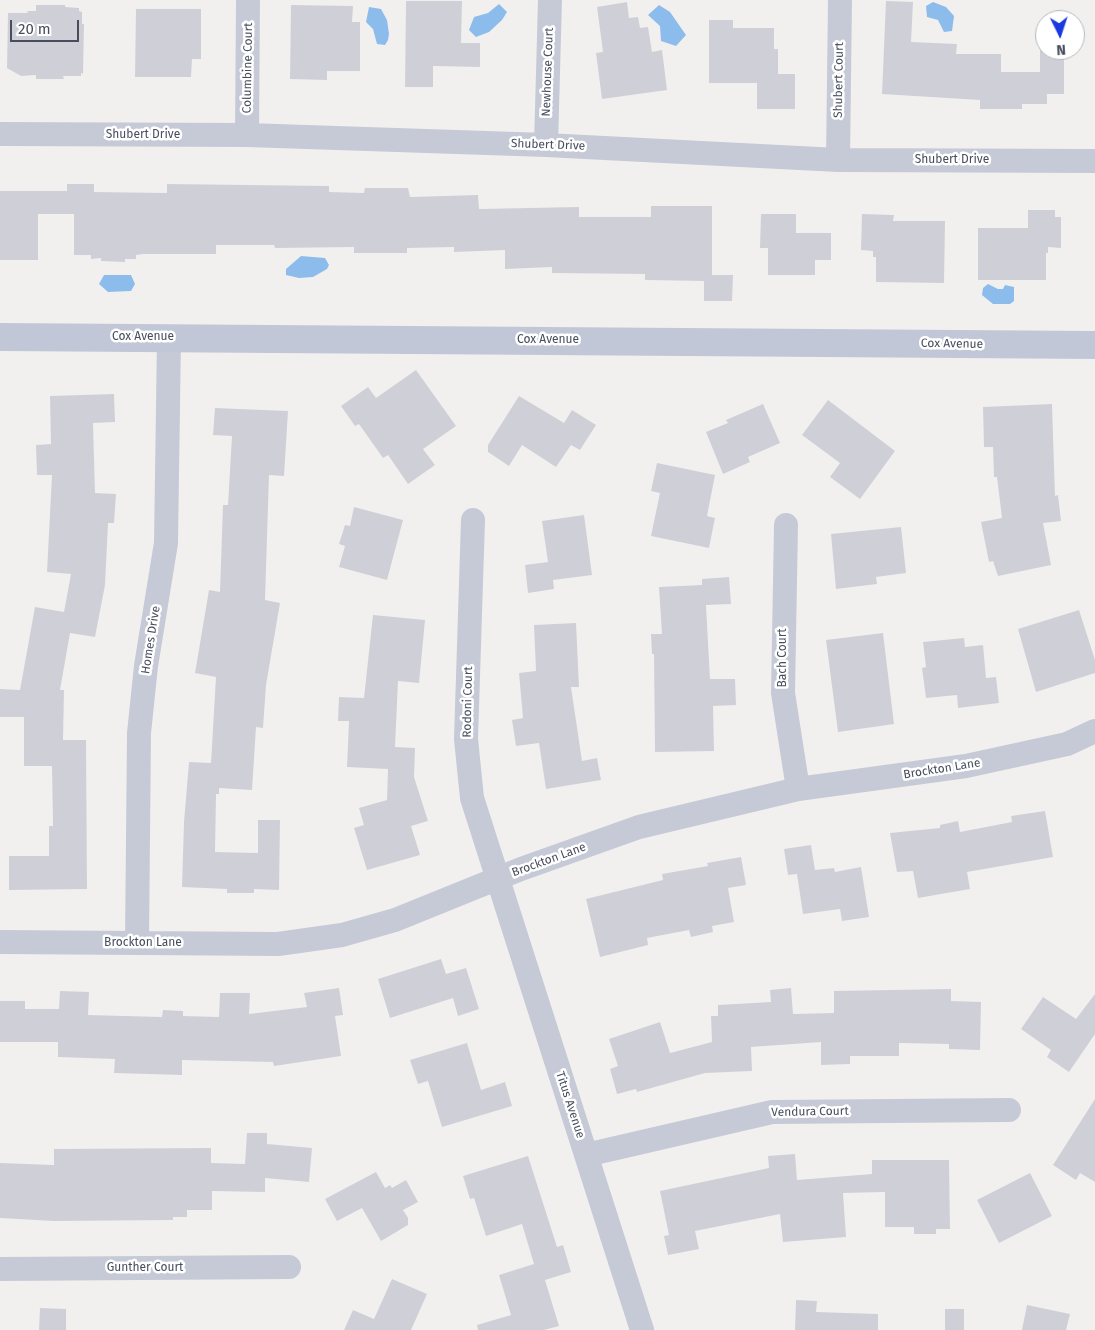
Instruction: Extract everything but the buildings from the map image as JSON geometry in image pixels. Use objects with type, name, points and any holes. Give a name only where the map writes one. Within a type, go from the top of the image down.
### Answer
[{"type":"main road","name":"Cox Avenue","points":[[0,337],[1095,345]]},
{"type":"street","name":"Columbine Court","points":[[247,135],[248,0]]},
{"type":"street","name":"Newhouse Court","points":[[546,145],[550,0]]},
{"type":"street","name":"Shubert Court","points":[[838,160],[840,0]]},
{"type":"street","name":"Shubert Drive","points":[[0,134],[247,135],[546,145],[838,160],[1095,161]]},
{"type":"street","name":"Homes Drive","points":[[138,943],[139,733],[146,666],[166,544],[169,338]]},
{"type":"street","name":"Rodoni Court","points":[[473,520],[466,739],[472,798],[497,880]]},
{"type":"street","name":"Bach Court","points":[[786,525],[783,694],[798,789]]},
{"type":"street","name":"Brockton Lane","points":[[0,942],[278,944],[342,936],[395,920],[520,869],[639,827],[798,789],[966,766],[1066,744],[1095,731]]},
{"type":"street","name":"Titus Avenue","points":[[497,880],[642,1330]]},
{"type":"street","name":"Vendura Court","points":[[586,1155],[772,1112],[1009,1110]]},
{"type":"street","name":"Gunther Court","points":[[0,1269],[289,1267]]},
{"type":"water","points":[[933,2],[946,7],[954,16],[952,31],[944,32],[938,20],[927,17],[926,6]]},
{"type":"water","points":[[499,4],[507,12],[502,20],[489,32],[476,37],[469,30],[474,17],[488,13]]},
{"type":"water","points":[[659,5],[670,12],[686,35],[676,46],[661,41],[660,26],[648,15]]},
{"type":"water","points":[[369,7],[381,9],[387,20],[389,34],[385,45],[377,44],[373,29],[366,22]]},
{"type":"water","points":[[301,256],[325,258],[329,265],[327,269],[313,277],[299,278],[286,275],[286,269]]},
{"type":"water","points":[[104,275],[131,275],[135,284],[131,291],[108,292],[99,284]]},
{"type":"water","points":[[988,284],[998,289],[1003,289],[1005,285],[1014,287],[1014,301],[1010,304],[993,304],[982,295],[983,288]]}]
